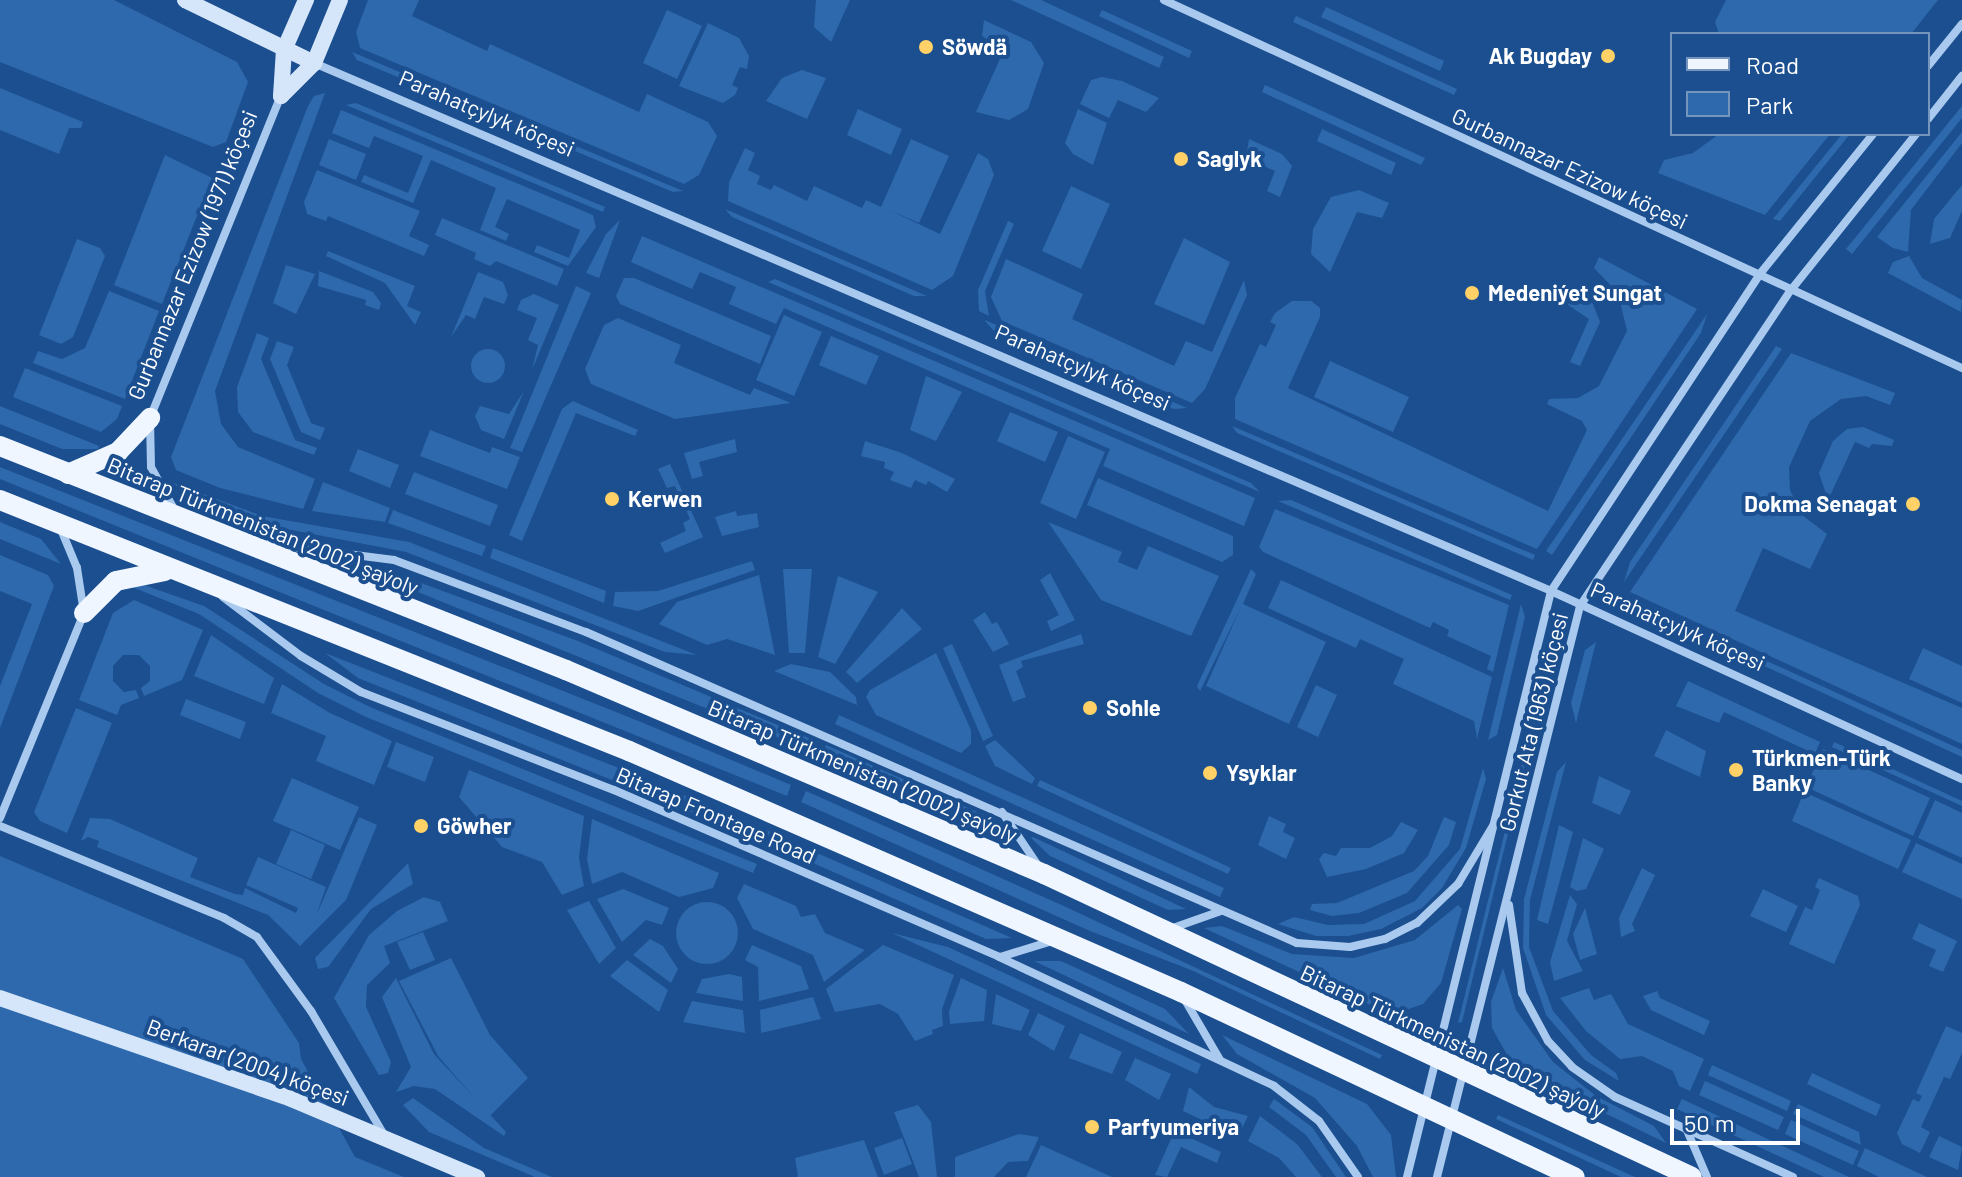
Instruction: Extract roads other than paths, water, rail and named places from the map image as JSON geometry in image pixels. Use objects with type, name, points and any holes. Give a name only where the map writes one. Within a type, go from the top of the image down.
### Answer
[{"type":"main road","points":[[68,474],[118,452],[150,418]]},
{"type":"main road","name":"Bitarap Türkmenistan (2002) şaýoly","points":[[0,446],[566,670],[1044,874],[1434,1060],[1692,1177]]},
{"type":"main road","points":[[0,500],[210,587],[546,716],[1181,992],[1422,1108],[1575,1177]]},
{"type":"main road","points":[[84,613],[116,581],[172,571]]},
{"type":"street","name":"Parahatçylyk köçesi","points":[[185,0],[314,63],[1551,591],[1962,779]]},
{"type":"street","name":"Gurbannazar Ezizow (1971) köçesi","points":[[182,520],[151,467],[150,418],[281,96],[284,50],[306,0]]},
{"type":"street","name":"Gurbannazar Ezizow (1971) köçesi","points":[[281,96],[314,63],[340,0]]},
{"type":"street","name":"Gurbannazar Ezizow köçesi","points":[[1164,0],[1962,368]]},
{"type":"street","points":[[1930,64],[1962,24]]},
{"type":"street","points":[[1930,116],[1962,76]]},
{"type":"street","name":"Gorkut Ata (1963) köçesi","points":[[1407,1177],[1551,591],[1759,275],[1871,136]]},
{"type":"street","name":"Gorkut Ata (1963) köçesi","points":[[1437,1177],[1580,606],[1791,290],[1914,136]]},
{"type":"street","points":[[0,818],[84,613],[77,568],[58,524]]},
{"type":"street","points":[[234,541],[363,554],[409,565],[666,665],[1222,910],[1316,947],[1350,947],[1385,939],[1417,923],[1446,898],[1494,824]]},
{"type":"street","name":"Bitarap Frontage Road","points":[[210,587],[301,656],[361,692],[614,790],[999,957],[1220,1060],[1305,1107],[1332,1136],[1358,1177]]},
{"type":"street","points":[[1001,810],[1044,874]]},
{"type":"street","points":[[0,826],[224,918],[257,937],[311,1011],[385,1136]]},
{"type":"street","points":[[1508,897],[1522,993],[1559,1054],[1601,1089],[1793,1177]]},
{"type":"street","points":[[1164,931],[1222,910]]},
{"type":"street","points":[[999,957],[1060,938]]},
{"type":"street","points":[[1181,992],[1220,1060]]},
{"type":"street","name":"Berkarar (2004) köçesi","points":[[0,998],[385,1136],[477,1177]]},
{"type":"street","points":[[1686,1128],[1707,1177]]},
{"type":"place","name":"Söwdä","points":[[926,47]]},
{"type":"place","name":"Ak Bugday","points":[[1608,56]]},
{"type":"place","name":"Saglyk","points":[[1181,159]]},
{"type":"place","name":"Medeniýet Sungat","points":[[1472,293]]},
{"type":"place","name":"Kerwen","points":[[612,499]]},
{"type":"place","name":"Dokma Senagat","points":[[1913,504]]},
{"type":"place","name":"Sohle","points":[[1090,708]]},
{"type":"place","name":"Türkmen-Türk Banky","points":[[1736,770]]},
{"type":"place","name":"Ysyklar","points":[[1210,773]]},
{"type":"place","name":"Göwher","points":[[421,826]]},
{"type":"place","name":"Parfyumeriya","points":[[1092,1127]]}]
